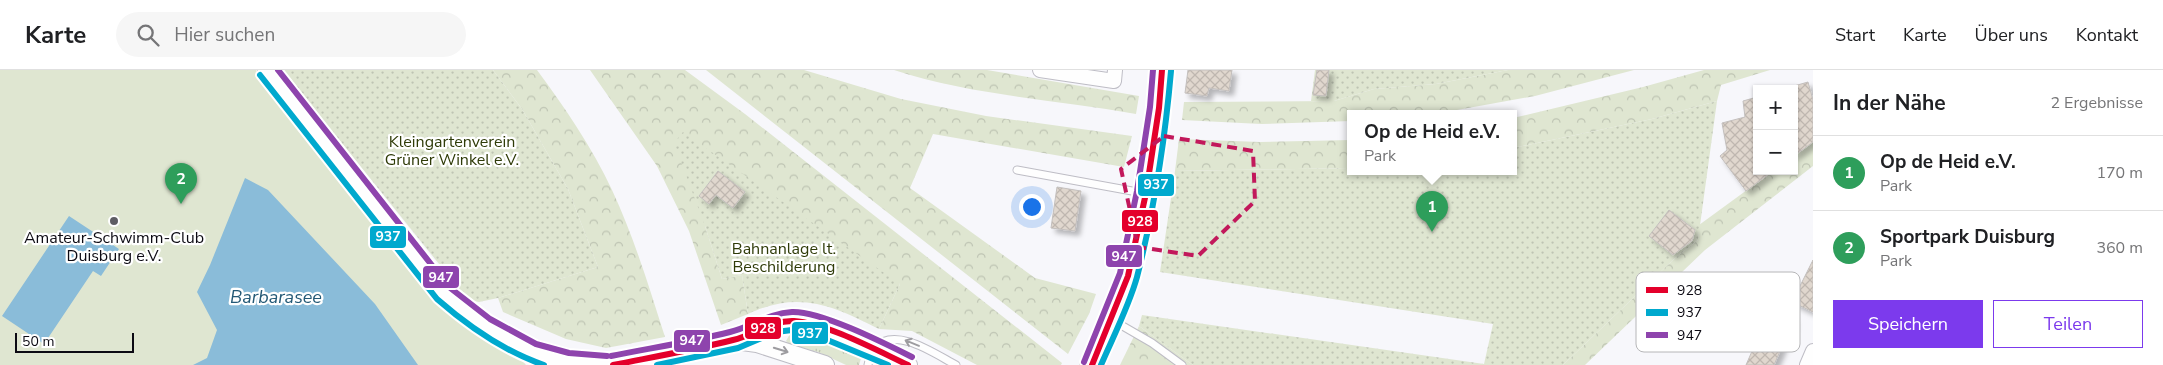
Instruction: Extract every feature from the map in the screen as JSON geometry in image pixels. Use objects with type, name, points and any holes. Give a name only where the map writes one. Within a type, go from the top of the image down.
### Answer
[{"type":"main road","points":[[1092,365],[1128,276],[1146,193],[1159,108],[1162,70]]},
{"type":"street","points":[[267,70],[443,293],[485,327],[536,352],[567,363],[606,365]]},
{"type":"street","points":[[1040,70],[1115,76]]},
{"type":"street","points":[[613,365],[735,340],[774,324],[792,321],[810,323],[873,348],[908,365]]},
{"type":"street","points":[[735,340],[757,342],[825,365]]},
{"type":"street","points":[[1807,365],[1813,351]]},
{"type":"lane","points":[[1017,170],[1146,193]]},
{"type":"lane","points":[[1112,319],[1152,343],[1182,365]]},
{"type":"lane","points":[[868,365],[873,348],[885,340],[908,340],[956,365]]},
{"type":"highlighted area","points":[[1164,136],[1253,151],[1255,201],[1198,256],[1138,247],[1121,169]]},
{"type":"green space","points":[[0,70],[256,70],[430,292],[467,325],[520,358],[526,365],[0,365]]},
{"type":"green space","name":"Kleingartenverein Grüner Winkel e.V.","points":[[283,70],[493,70],[522,109],[568,189],[598,267],[498,298],[479,302],[468,300]]},
{"type":"green space","points":[[493,70],[537,70],[578,128],[596,158],[620,208],[641,262],[665,337],[606,348],[566,339],[503,312],[498,298],[598,267],[568,189],[522,109]]},
{"type":"green space","points":[[590,70],[685,70],[745,114],[1062,363],[1061,365],[977,365],[912,331],[879,329],[900,284],[705,226],[722,279],[742,275],[748,314],[721,325],[689,231],[657,166]]},
{"type":"green space","points":[[706,70],[804,70],[901,99],[986,116],[1132,136],[1124,167],[933,134],[910,188],[1035,278],[1096,294],[1089,314],[1068,354]]},
{"type":"green space","points":[[894,70],[987,70],[1139,96],[1136,114],[954,86]]},
{"type":"green space","points":[[1315,70],[1508,70],[1436,84],[1374,89],[1334,101],[1311,101]]},
{"type":"green space","points":[[1508,70],[1634,70],[1535,96],[1457,110],[1347,110],[1347,121],[1261,124],[1182,120],[1184,102],[1334,101],[1374,89],[1436,84]]},
{"type":"green space","points":[[1704,70],[1770,70],[1721,85],[1717,101],[1652,119],[1517,147],[1517,117],[1643,87]]},
{"type":"green space","points":[[1717,101],[1698,240],[1660,272],[1636,272],[1636,295],[1563,365],[1193,365],[1139,326],[1142,315],[1484,364],[1493,324],[1160,272],[1175,171],[1347,168],[1347,175],[1517,175],[1517,147],[1652,119]]},
{"type":"green space","name":"Bahnanlage lt. Beschilderung","points":[[683,132],[900,284],[879,329],[831,308],[800,302],[766,307],[748,314],[742,275],[722,279],[705,226],[674,143]]},
{"type":"green space","points":[[1179,139],[1260,142],[1347,140],[1347,168],[1175,171]]},
{"type":"green space","points":[[1813,142],[1813,166],[1705,250],[1682,272],[1660,272],[1698,240],[1699,225],[1768,175],[1798,175],[1798,153]]},
{"type":"green space","points":[[1636,295],[1636,316],[1585,365],[1563,365]]},
{"type":"green space","points":[[1139,326],[1193,365],[1120,365]]},
{"type":"green space","points":[[791,332],[806,333],[863,352],[859,365],[846,365],[818,352],[789,344],[786,341]]},
{"type":"water","name":"Barbarasee","points":[[245,178],[268,190],[375,304],[418,365],[193,365],[207,358],[217,330],[197,292],[210,265]]},
{"type":"water","points":[[69,216],[119,249],[101,276],[93,271],[44,344],[2,316]]},
{"type":"building","points":[[1188,70],[1232,70],[1229,91],[1209,88],[1207,96],[1185,93]]},
{"type":"building","points":[[1317,70],[1329,70],[1326,96],[1313,95]]},
{"type":"building","points":[[1808,82],[1813,100],[1813,142],[1798,153],[1798,85]]},
{"type":"building","points":[[1753,98],[1753,175],[1768,175],[1746,191],[1720,156],[1727,150],[1722,123],[1745,117],[1743,101]]},
{"type":"building","points":[[718,171],[745,192],[733,208],[716,195],[709,204],[699,196]]},
{"type":"building","points":[[1057,187],[1081,191],[1075,231],[1051,228]]},
{"type":"building","points":[[1669,210],[1695,230],[1692,241],[1673,255],[1649,236]]},
{"type":"building","points":[[1813,260],[1813,312],[1800,306],[1800,286]]},
{"type":"building","points":[[1752,352],[1780,352],[1774,365],[1746,365]]},
{"type":"transit line","name":"947","points":[[278,70],[449,287],[490,319],[536,344],[569,353],[607,356]]},
{"type":"transit line","name":"947","points":[[1084,362],[1120,273],[1137,191],[1150,107],[1153,70]]},
{"type":"transit line","name":"928","points":[[1092,365],[1128,276],[1146,193],[1159,108],[1162,70]]},
{"type":"transit line","name":"937","points":[[1101,365],[1130,299],[1143,252],[1158,175],[1171,71]]},
{"type":"transit line","name":"937","points":[[260,75],[437,299],[487,337],[514,353],[544,365]]},
{"type":"transit line","name":"947","points":[[611,356],[715,336],[738,330],[768,317],[792,312],[804,313],[835,322],[912,357]]},
{"type":"transit line","name":"928","points":[[613,365],[741,338],[771,325],[786,321],[807,323],[836,332],[908,365]]},
{"type":"transit line","name":"937","points":[[657,365],[738,348],[776,332],[792,330],[808,332],[888,365]]},
{"type":"place","name":"Sportpark Duisburg","points":[[181,204]]},
{"type":"place","name":"Amateur-Schwimm-Club Duisburg e.V.","points":[[114,221]]},
{"type":"place","name":"Op de Heid e.V.","points":[[1432,232]]}]
